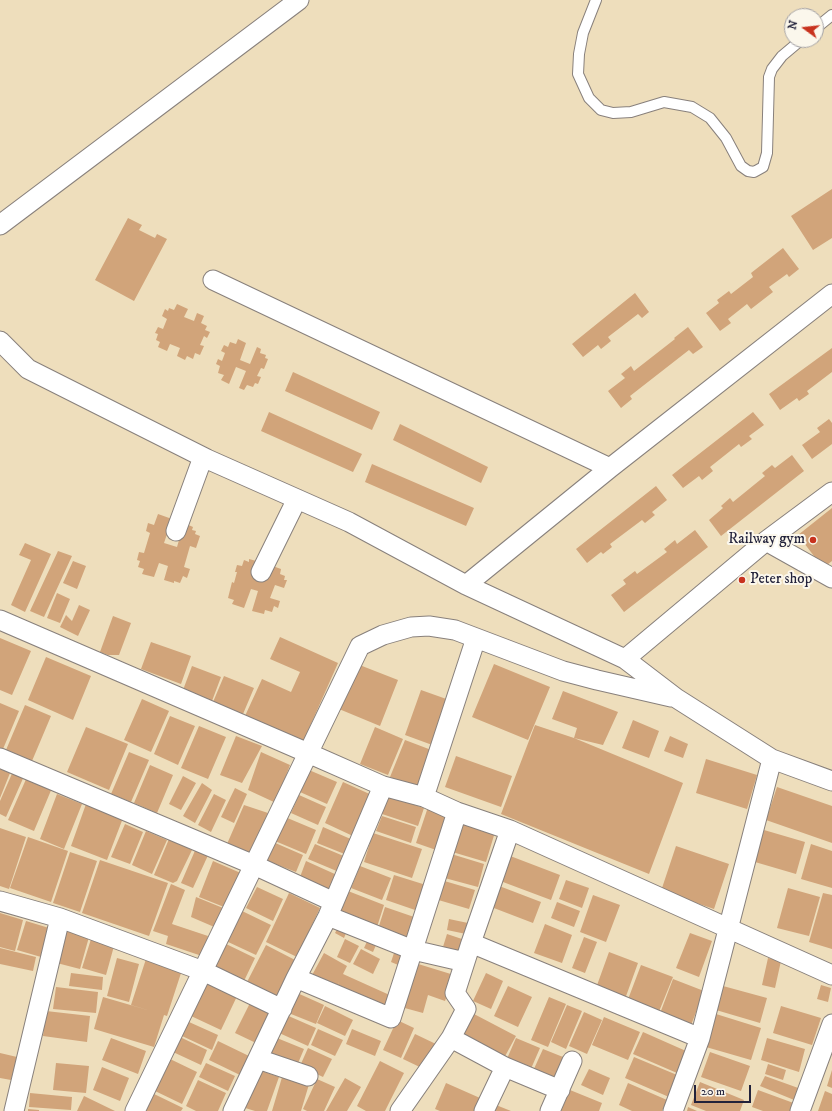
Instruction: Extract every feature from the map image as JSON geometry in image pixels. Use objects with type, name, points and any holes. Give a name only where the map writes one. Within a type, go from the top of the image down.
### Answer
[{"type":"street","points":[[0,225],[299,0]]},
{"type":"street","points":[[214,280],[610,468]]},
{"type":"street","points":[[466,585],[610,468],[832,294]]},
{"type":"street","points":[[0,341],[28,369],[204,457],[349,522],[466,585],[625,659],[676,698],[772,759],[832,781]]},
{"type":"street","points":[[176,531],[204,457]]},
{"type":"street","points":[[625,659],[766,541],[832,492]]},
{"type":"street","points":[[261,572],[297,499]]},
{"type":"street","points":[[766,541],[832,578]]},
{"type":"street","points":[[0,620],[383,786],[424,797],[457,812],[510,830],[832,975]]},
{"type":"street","points":[[135,1111],[360,646],[383,635],[412,627],[429,626],[455,630],[563,670],[597,680],[676,698]]},
{"type":"street","points":[[424,797],[476,638]]},
{"type":"street","points":[[0,758],[254,865],[331,909],[413,950],[465,962]]},
{"type":"street","points":[[673,1111],[700,1038],[772,759]]},
{"type":"street","points":[[233,1111],[296,978],[331,909],[383,786]]},
{"type":"street","points":[[296,978],[391,1018],[457,812]]},
{"type":"street","points":[[400,1111],[451,1038],[466,1009],[455,993],[510,830]]},
{"type":"street","points":[[0,901],[60,918],[203,971],[282,1010]]},
{"type":"street","points":[[14,1111],[60,918]]},
{"type":"street","points":[[471,943],[700,1038]]},
{"type":"street","points":[[800,1111],[832,1024]]},
{"type":"street","points":[[451,1038],[505,1067],[560,1090]]},
{"type":"street","points":[[258,1059],[308,1076]]},
{"type":"street","points":[[550,1111],[572,1062]]},
{"type":"street","points":[[484,1111],[505,1067]]},
{"type":"lane","points":[[596,0],[583,33],[579,54],[578,74],[589,98],[601,110],[613,113],[631,112],[664,102],[692,107],[710,118],[726,138],[741,166],[748,171],[754,172],[763,167],[767,152],[769,77],[772,69],[782,56],[792,48]]},
{"type":"lane","points":[[824,22],[832,15]]},
{"type":"building","points":[[832,189],[832,238],[813,250],[791,216]]},
{"type":"building","points":[[128,218],[142,225],[139,230],[155,238],[157,234],[167,239],[134,301],[95,280]]},
{"type":"building","points":[[783,248],[799,269],[789,277],[787,274],[769,287],[773,292],[751,309],[747,304],[728,319],[731,323],[720,331],[706,313],[719,303],[717,300],[729,291],[731,294],[753,277],[751,273]]},
{"type":"building","points":[[635,293],[649,312],[642,318],[638,314],[608,337],[611,341],[601,349],[598,345],[583,357],[572,344]]},
{"type":"building","points":[[177,304],[188,309],[184,317],[194,321],[197,313],[204,316],[201,323],[207,326],[205,330],[210,332],[207,338],[204,336],[200,345],[204,346],[200,355],[195,353],[193,359],[187,356],[185,360],[177,356],[180,348],[170,344],[167,351],[158,347],[160,342],[156,340],[158,334],[155,333],[158,327],[163,329],[167,319],[162,316],[165,309],[168,311],[169,308],[174,310]]},
{"type":"building","points":[[688,327],[703,347],[693,354],[689,350],[630,396],[632,399],[621,408],[608,391],[625,378],[621,374],[631,366],[634,371]]},
{"type":"building","points":[[238,339],[246,343],[240,360],[250,364],[257,347],[261,349],[260,353],[266,355],[265,358],[268,359],[264,369],[261,368],[257,376],[261,377],[258,384],[255,383],[253,387],[247,385],[244,390],[239,388],[246,371],[236,367],[229,384],[221,380],[224,375],[218,373],[220,366],[216,364],[218,359],[222,361],[225,353],[221,351],[224,345],[228,347],[230,342],[236,344]]},
{"type":"building","points":[[832,348],[832,372],[807,391],[809,394],[799,401],[797,398],[780,410],[769,394]]},
{"type":"building","points":[[293,372],[380,412],[372,430],[285,391]]},
{"type":"building","points":[[269,412],[362,454],[353,472],[261,431]]},
{"type":"building","points":[[753,412],[764,425],[749,436],[752,439],[741,447],[739,444],[710,467],[713,471],[702,480],[699,476],[683,488],[672,475]]},
{"type":"building","points":[[829,419],[832,423],[832,444],[812,459],[802,445],[820,432],[817,428]]},
{"type":"building","points":[[400,424],[488,467],[481,483],[393,440]]},
{"type":"building","points":[[792,455],[804,471],[721,536],[709,520],[723,508],[721,506],[730,498],[733,502],[765,476],[762,473],[772,465],[775,468]]},
{"type":"building","points":[[372,464],[474,508],[466,526],[365,482]]},
{"type":"building","points":[[656,486],[667,500],[652,512],[655,515],[645,523],[642,520],[610,544],[612,547],[603,554],[601,552],[587,563],[576,549]]},
{"type":"building","points":[[832,508],[832,561],[823,568],[798,535]]},
{"type":"building","points":[[158,514],[172,519],[164,543],[177,547],[184,523],[193,527],[192,530],[196,531],[195,534],[200,536],[196,548],[190,546],[184,567],[190,569],[187,578],[183,576],[180,583],[164,580],[168,566],[159,563],[154,577],[142,574],[144,569],[138,567],[140,561],[137,560],[139,552],[144,553],[150,533],[146,531],[148,523],[154,525]]},
{"type":"building","points":[[695,530],[708,547],[624,612],[611,595],[626,584],[623,580],[635,571],[637,574],[667,552],[664,549],[675,540],[677,544]]},
{"type":"building","points":[[25,543],[51,554],[25,612],[11,605],[31,560],[19,555]]},
{"type":"building","points":[[58,551],[72,556],[44,617],[30,611]]},
{"type":"building","points":[[249,559],[260,562],[255,580],[262,582],[267,564],[281,569],[280,574],[285,576],[284,580],[287,580],[284,588],[275,585],[270,598],[280,601],[278,608],[274,606],[272,612],[265,610],[264,614],[252,611],[258,591],[251,589],[244,608],[232,604],[234,600],[228,598],[232,582],[234,583],[237,572],[235,572],[237,565],[242,566],[244,560],[249,562]]},
{"type":"building","points":[[73,561],[86,566],[77,589],[63,583]]},
{"type":"building","points":[[57,593],[70,599],[60,623],[47,618]]},
{"type":"building","points":[[79,605],[90,610],[78,636],[60,627],[66,615],[72,621]]},
{"type":"building","points":[[113,616],[131,623],[119,655],[108,655],[100,652]]},
{"type":"building","points":[[280,637],[338,663],[303,742],[245,716],[262,679],[291,692],[300,672],[270,659]]},
{"type":"building","points":[[0,638],[31,651],[12,695],[0,690]]},
{"type":"building","points":[[151,642],[191,656],[181,684],[141,669]]},
{"type":"building","points":[[46,657],[91,676],[73,720],[28,700]]},
{"type":"building","points":[[357,664],[398,680],[380,726],[339,709]]},
{"type":"building","points":[[494,664],[550,687],[528,740],[472,717]]},
{"type":"building","points":[[192,666],[221,677],[212,701],[183,690]]},
{"type":"building","points":[[224,676],[254,688],[243,714],[213,702]]},
{"type":"building","points":[[421,690],[452,701],[435,746],[405,735]]},
{"type":"building","points":[[563,691],[618,712],[603,745],[574,738],[577,728],[552,719]]},
{"type":"building","points":[[142,699],[169,711],[151,752],[124,740]]},
{"type":"building","points":[[0,703],[19,711],[3,749],[0,748]]},
{"type":"building","points":[[25,705],[51,716],[32,761],[6,750]]},
{"type":"building","points":[[170,716],[195,726],[178,765],[154,754]]},
{"type":"building","points":[[633,720],[659,731],[649,758],[622,748]]},
{"type":"building","points":[[535,725],[574,738],[683,783],[649,874],[501,814]]},
{"type":"building","points":[[199,726],[226,737],[208,779],[181,768]]},
{"type":"building","points":[[86,727],[128,744],[109,790],[67,772]]},
{"type":"building","points":[[375,727],[403,739],[388,775],[360,764]]},
{"type":"building","points":[[236,736],[262,746],[242,783],[220,775]]},
{"type":"building","points":[[670,736],[688,744],[683,758],[664,751]]},
{"type":"building","points":[[405,740],[434,751],[419,788],[390,777]]},
{"type":"building","points":[[129,752],[149,760],[131,802],[111,794]]},
{"type":"building","points":[[261,752],[290,765],[276,803],[248,790]]},
{"type":"building","points":[[456,756],[512,776],[501,807],[445,787]]},
{"type":"building","points":[[706,759],[757,775],[747,809],[696,793]]},
{"type":"building","points":[[150,765],[173,775],[157,813],[134,803]]},
{"type":"building","points":[[0,769],[10,773],[0,798]]},
{"type":"building","points":[[14,769],[25,774],[6,817],[0,814],[0,801]]},
{"type":"building","points":[[309,770],[337,782],[327,804],[300,792]]},
{"type":"building","points":[[183,776],[196,783],[181,810],[169,804]]},
{"type":"building","points":[[27,777],[52,788],[34,831],[8,820]]},
{"type":"building","points":[[343,782],[374,796],[355,837],[325,823]]},
{"type":"building","points":[[202,783],[212,790],[195,823],[183,816]]},
{"type":"building","points":[[777,787],[832,806],[832,843],[766,820]]},
{"type":"building","points":[[235,788],[247,794],[234,823],[221,817]]},
{"type":"building","points":[[57,794],[82,804],[64,849],[40,839]]},
{"type":"building","points":[[214,794],[226,800],[211,832],[198,825]]},
{"type":"building","points":[[299,795],[326,807],[318,825],[291,813]]},
{"type":"building","points":[[388,796],[424,808],[418,826],[382,814]]},
{"type":"building","points":[[86,804],[123,818],[107,860],[71,846]]},
{"type":"building","points":[[244,805],[268,813],[249,855],[227,844]]},
{"type":"building","points":[[428,807],[451,815],[439,851],[416,843]]},
{"type":"building","points":[[382,816],[416,827],[411,843],[376,831]]},
{"type":"building","points":[[285,817],[316,830],[306,854],[275,841]]},
{"type":"building","points":[[458,822],[495,832],[486,862],[449,851]]},
{"type":"building","points":[[125,824],[143,832],[130,864],[111,857]]},
{"type":"building","points":[[323,827],[353,840],[347,855],[317,843]]},
{"type":"building","points":[[0,828],[26,837],[9,889],[0,886]]},
{"type":"building","points":[[764,830],[805,842],[796,874],[755,862]]},
{"type":"building","points":[[146,831],[167,840],[152,874],[132,865]]},
{"type":"building","points":[[373,833],[422,849],[412,878],[364,862]]},
{"type":"building","points":[[28,837],[68,851],[51,902],[10,888]]},
{"type":"building","points":[[169,839],[192,850],[177,881],[173,883],[154,875]]},
{"type":"building","points":[[273,842],[303,855],[296,872],[265,860]]},
{"type":"building","points":[[315,844],[346,857],[339,872],[308,859]]},
{"type":"building","points":[[811,844],[832,851],[832,888],[801,879]]},
{"type":"building","points":[[197,846],[210,851],[193,888],[181,883]]},
{"type":"building","points":[[676,846],[729,864],[714,909],[661,891]]},
{"type":"building","points":[[70,852],[97,861],[80,912],[53,903]]},
{"type":"building","points":[[448,853],[484,864],[478,887],[441,877]]},
{"type":"building","points":[[505,854],[560,875],[551,900],[495,879]]},
{"type":"building","points":[[100,860],[168,883],[149,936],[82,913]]},
{"type":"building","points":[[213,861],[243,874],[229,909],[199,897]]},
{"type":"building","points":[[306,861],[337,875],[331,890],[300,877]]},
{"type":"building","points":[[360,866],[391,878],[382,900],[351,888]]},
{"type":"building","points":[[394,875],[426,885],[418,911],[386,900]]},
{"type":"building","points":[[441,880],[475,890],[469,909],[435,899]]},
{"type":"building","points":[[566,880],[589,888],[582,908],[559,899]]},
{"type":"building","points":[[171,884],[185,890],[172,924],[208,936],[202,956],[166,944],[168,936],[153,931]]},
{"type":"building","points":[[494,884],[541,902],[533,923],[486,905]]},
{"type":"building","points":[[257,887],[283,899],[273,921],[246,908]]},
{"type":"building","points":[[788,888],[820,897],[809,936],[777,928]]},
{"type":"building","points":[[348,891],[384,905],[377,927],[340,913]]},
{"type":"building","points":[[289,893],[320,908],[297,957],[266,942]]},
{"type":"building","points":[[823,893],[832,895],[832,949],[809,942]]},
{"type":"building","points":[[593,895],[620,905],[606,942],[580,932]]},
{"type":"building","points":[[196,897],[228,910],[219,929],[191,917]]},
{"type":"building","points":[[557,902],[580,911],[574,927],[551,918]]},
{"type":"building","points":[[385,907],[417,918],[410,940],[378,929]]},
{"type":"building","points":[[240,910],[271,925],[256,955],[226,941]]},
{"type":"building","points":[[0,913],[23,920],[15,951],[0,947]]},
{"type":"building","points":[[449,919],[468,923],[466,934],[447,930]]},
{"type":"building","points":[[26,921],[49,928],[41,957],[17,950]]},
{"type":"building","points":[[340,924],[348,928],[344,938],[335,933]]},
{"type":"building","points":[[545,924],[572,935],[562,963],[534,953]]},
{"type":"building","points":[[62,930],[89,937],[80,969],[53,962]]},
{"type":"building","points":[[690,933],[712,941],[699,977],[676,968]]},
{"type":"building","points":[[447,934],[465,940],[460,956],[442,950]]},
{"type":"building","points":[[370,935],[379,938],[373,952],[364,948]]},
{"type":"building","points":[[584,937],[597,942],[585,973],[572,968]]},
{"type":"building","points":[[91,939],[114,946],[106,975],[82,968]]},
{"type":"building","points":[[345,939],[359,946],[350,963],[337,957]]},
{"type":"building","points":[[224,943],[255,958],[244,981],[214,966]]},
{"type":"building","points":[[266,945],[297,961],[278,998],[247,982]]},
{"type":"building","points":[[396,947],[409,952],[403,967],[391,962]]},
{"type":"building","points":[[0,948],[36,957],[33,971],[0,964]]},
{"type":"building","points":[[361,949],[380,959],[373,974],[353,964]]},
{"type":"building","points":[[609,952],[638,963],[625,999],[596,988]]},
{"type":"building","points":[[324,953],[347,966],[343,974],[394,997],[386,1014],[335,990],[339,982],[333,992],[310,979]]},
{"type":"building","points":[[117,958],[139,964],[129,1002],[107,996]]},
{"type":"building","points":[[768,958],[781,961],[775,988],[762,985]]},
{"type":"building","points":[[146,959],[182,970],[167,1016],[164,1015],[154,1047],[94,1029],[103,997],[151,1011],[131,1005]]},
{"type":"building","points":[[415,963],[454,975],[445,1001],[428,995],[423,1013],[401,1007]]},
{"type":"building","points":[[641,965],[673,977],[658,1014],[627,1002]]},
{"type":"building","points":[[71,973],[103,977],[102,990],[69,986]]},
{"type":"building","points":[[486,973],[503,981],[491,1009],[473,1001]]},
{"type":"building","points":[[210,978],[239,992],[221,1030],[191,1016]]},
{"type":"building","points":[[673,979],[704,991],[690,1028],[659,1016]]},
{"type":"building","points":[[821,985],[831,988],[828,1002],[817,999]]},
{"type":"building","points":[[508,986],[532,997],[518,1027],[494,1016]]},
{"type":"building","points":[[723,986],[767,998],[760,1023],[716,1010]]},
{"type":"building","points":[[56,987],[98,992],[96,1013],[53,1009]]},
{"type":"building","points":[[295,992],[324,1005],[316,1024],[286,1012]]},
{"type":"building","points":[[549,997],[566,1004],[548,1047],[531,1040]]},
{"type":"building","points":[[251,1001],[272,1011],[256,1043],[235,1033]]},
{"type":"building","points":[[567,1005],[582,1011],[566,1049],[551,1042]]},
{"type":"building","points":[[325,1006],[353,1020],[345,1036],[317,1023]]},
{"type":"building","points":[[781,1006],[821,1018],[812,1045],[773,1033]]},
{"type":"building","points":[[46,1011],[90,1016],[87,1042],[43,1036]]},
{"type":"building","points":[[584,1012],[602,1020],[587,1054],[569,1046]]},
{"type":"building","points":[[284,1014],[316,1028],[308,1046],[277,1032]]},
{"type":"building","points":[[474,1014],[516,1036],[503,1060],[461,1038]]},
{"type":"building","points":[[716,1014],[761,1028],[751,1060],[706,1047]]},
{"type":"building","points":[[604,1017],[640,1032],[628,1060],[592,1045]]},
{"type":"building","points":[[397,1020],[414,1028],[401,1058],[383,1050]]},
{"type":"building","points":[[189,1022],[218,1035],[212,1050],[182,1036]]},
{"type":"building","points":[[318,1029],[343,1040],[335,1056],[311,1045]]},
{"type":"building","points":[[352,1029],[381,1041],[375,1056],[346,1044]]},
{"type":"building","points":[[643,1032],[686,1051],[677,1073],[633,1054]]},
{"type":"building","points":[[415,1034],[438,1045],[426,1070],[403,1059]]},
{"type":"building","points":[[272,1036],[304,1049],[296,1068],[264,1055]]},
{"type":"building","points":[[180,1037],[207,1050],[201,1065],[173,1052]]},
{"type":"building","points":[[111,1038],[146,1051],[138,1074],[102,1060]]},
{"type":"building","points":[[516,1038],[540,1048],[530,1071],[506,1061]]},
{"type":"building","points":[[767,1038],[805,1049],[799,1072],[761,1060]]},
{"type":"building","points":[[218,1041],[249,1056],[240,1075],[209,1060]]},
{"type":"building","points":[[308,1048],[332,1059],[323,1077],[300,1066]]},
{"type":"building","points":[[543,1049],[568,1059],[558,1082],[533,1071]]},
{"type":"building","points":[[710,1052],[750,1066],[741,1091],[701,1077]]},
{"type":"building","points":[[0,1053],[17,1057],[11,1080],[0,1078]]},
{"type":"building","points":[[634,1057],[677,1075],[669,1097],[625,1078]]},
{"type":"building","points":[[168,1058],[197,1072],[182,1104],[153,1090]]},
{"type":"building","points":[[380,1061],[404,1073],[385,1111],[366,1111],[357,1106]]},
{"type":"building","points":[[56,1063],[89,1066],[86,1093],[53,1090]]},
{"type":"building","points":[[206,1063],[235,1076],[228,1091],[199,1077]]},
{"type":"building","points":[[768,1064],[786,1070],[783,1080],[765,1074]]},
{"type":"building","points":[[102,1067],[129,1078],[120,1101],[93,1090]]},
{"type":"building","points":[[256,1069],[279,1077],[267,1111],[255,1111],[242,1107]]},
{"type":"building","points":[[589,1069],[610,1078],[603,1095],[581,1085]]},
{"type":"building","points":[[832,1070],[832,1088],[827,1086]]},
{"type":"building","points":[[283,1074],[310,1081],[301,1111],[272,1111]]},
{"type":"building","points":[[765,1076],[801,1089],[799,1102],[760,1086]]},
{"type":"building","points":[[345,1078],[361,1087],[347,1111],[326,1111]]},
{"type":"building","points":[[317,1079],[335,1087],[324,1111],[307,1111],[303,1109]]},
{"type":"building","points":[[198,1080],[226,1093],[218,1111],[196,1111],[186,1106]]},
{"type":"building","points":[[700,1082],[744,1100],[740,1111],[706,1111],[691,1105]]},
{"type":"building","points":[[446,1083],[480,1098],[474,1111],[440,1111],[435,1109]]},
{"type":"building","points":[[628,1083],[667,1100],[662,1111],[632,1111],[619,1105]]},
{"type":"building","points":[[570,1090],[602,1103],[599,1111],[561,1111]]},
{"type":"building","points":[[758,1090],[799,1105],[797,1111],[763,1111],[752,1107]]},
{"type":"building","points":[[825,1091],[832,1094],[832,1111],[818,1111]]},
{"type":"building","points":[[30,1093],[72,1097],[71,1110],[29,1107]]},
{"type":"building","points":[[152,1093],[183,1108],[181,1111],[144,1111]]},
{"type":"building","points":[[84,1096],[115,1111],[77,1111]]},
{"type":"building","points":[[491,1103],[511,1111],[488,1111]]},
{"type":"building","points":[[688,1107],[697,1111],[687,1111]]},
{"type":"building","points":[[28,1109],[39,1110],[39,1111],[28,1111]]},
{"type":"place","name":"Railway gym","points":[[813,540]]},
{"type":"place","name":"Peter shop","points":[[742,580]]}]
